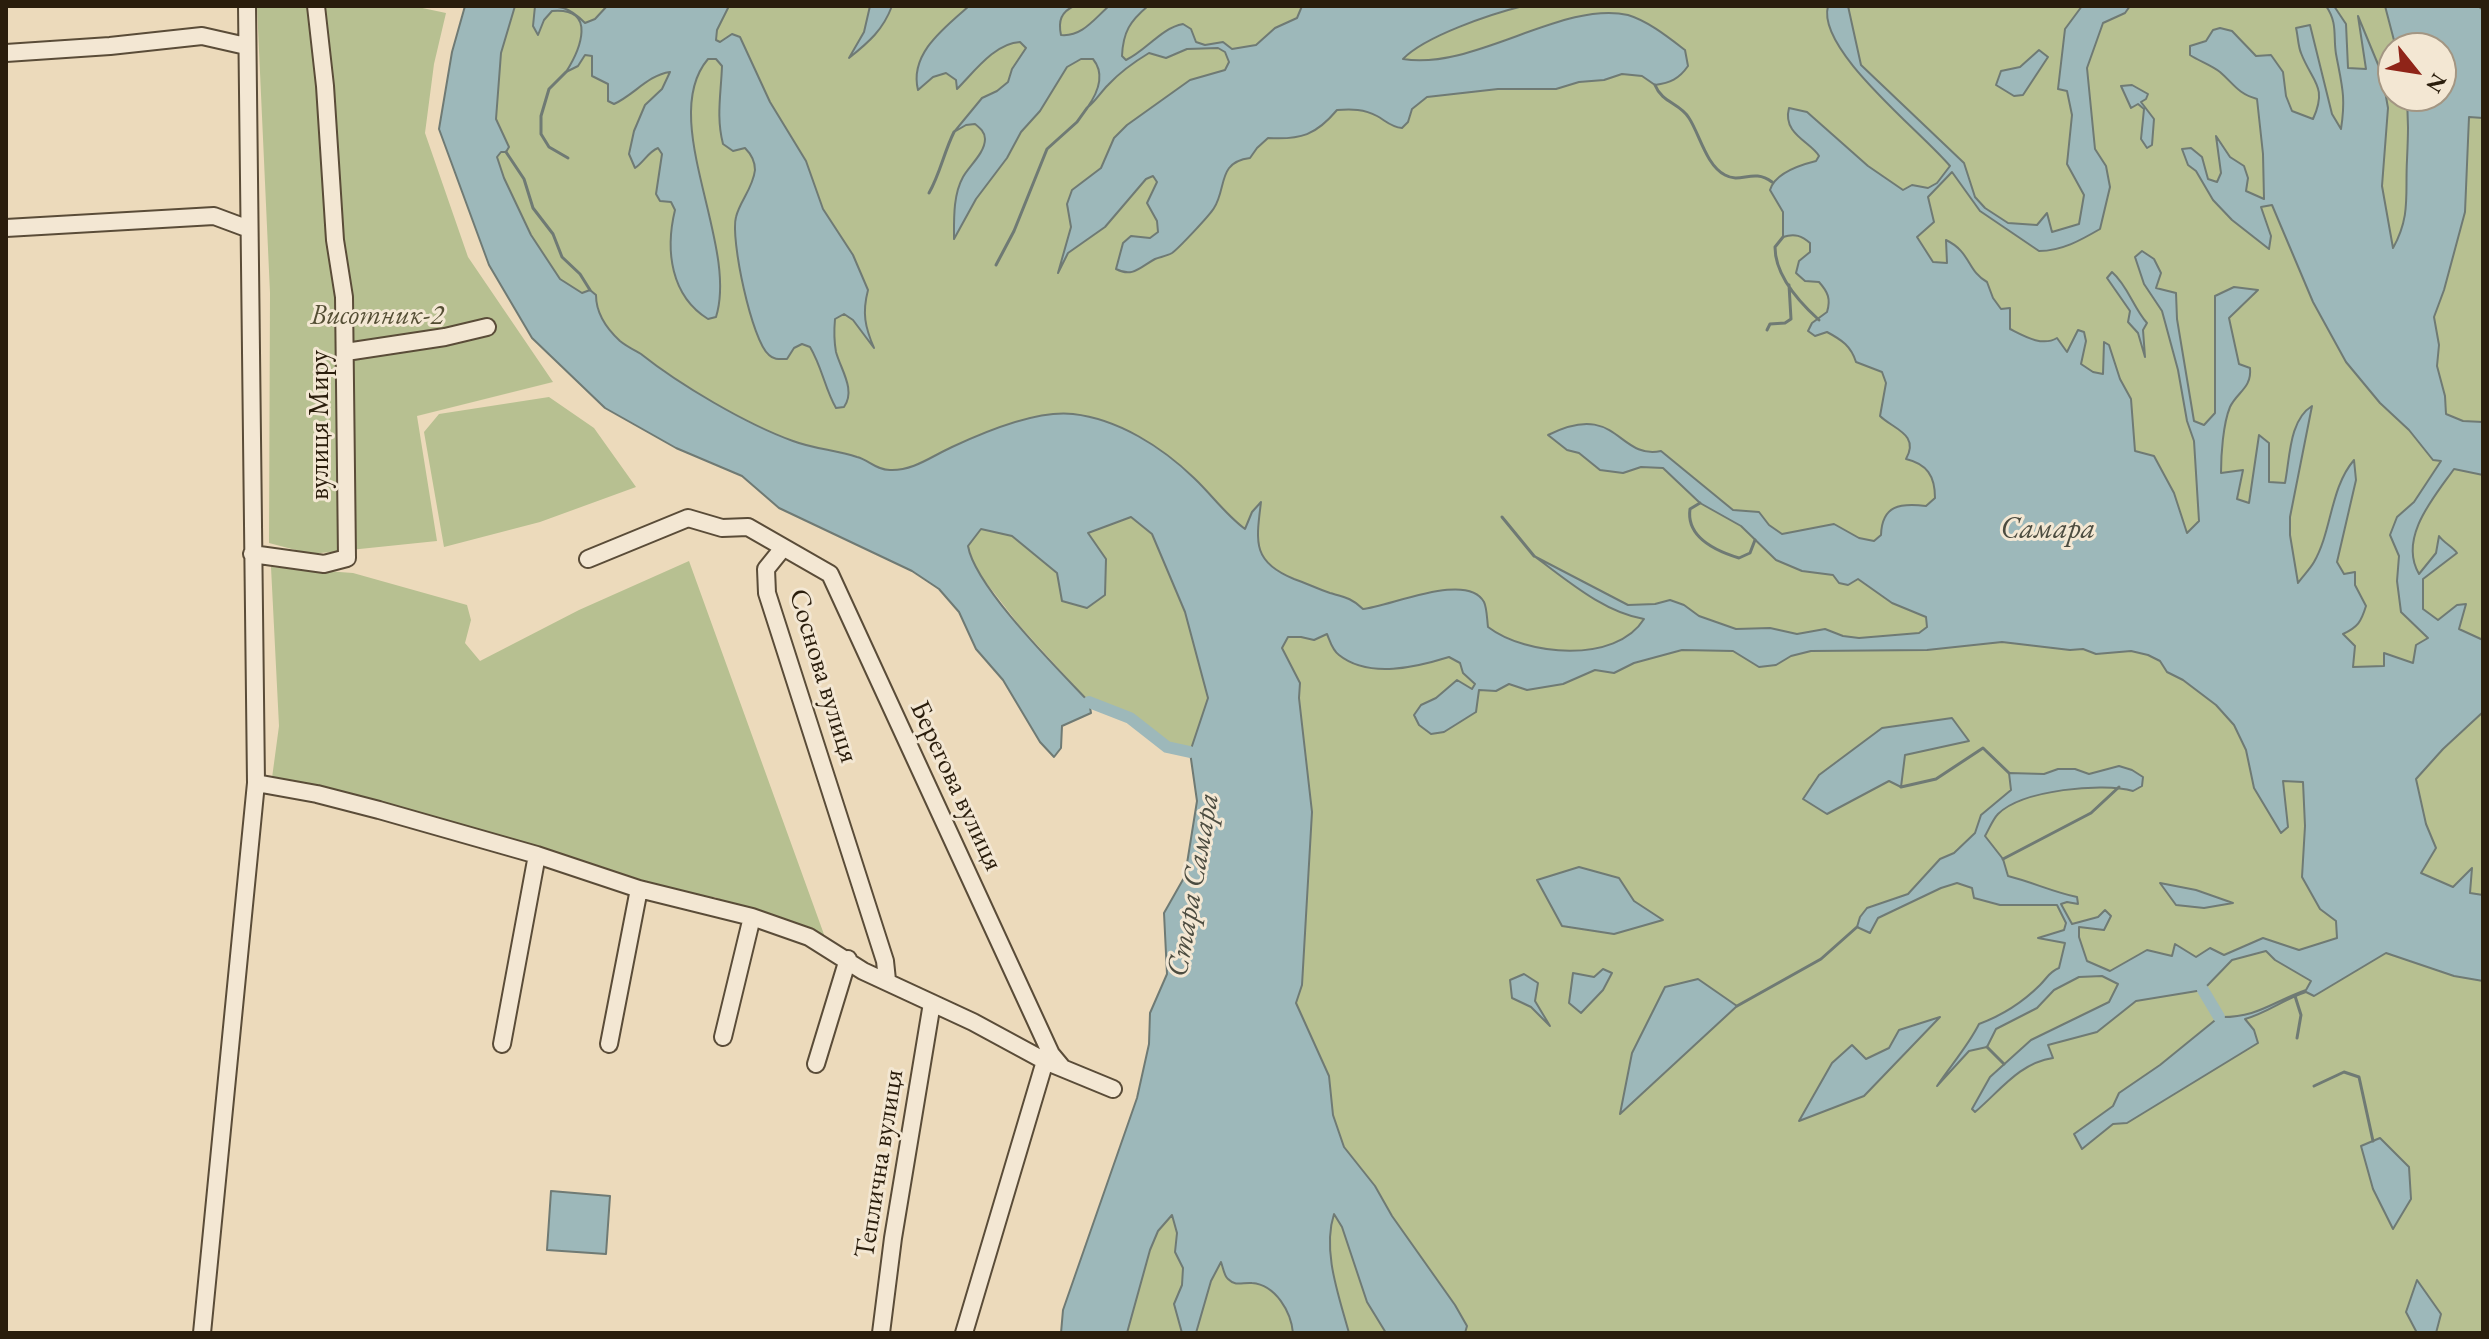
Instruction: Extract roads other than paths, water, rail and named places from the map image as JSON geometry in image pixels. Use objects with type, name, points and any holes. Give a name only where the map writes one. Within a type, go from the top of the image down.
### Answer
[{"type":"street","points":[[202,1333],[256,783],[247,6]]},
{"type":"street","name":"вулиця Миру","points":[[252,554],[324,564],[347,558],[344,297],[335,240],[325,86],[316,6]]},
{"type":"street","points":[[6,53],[202,36],[246,46]]},
{"type":"street","points":[[6,228],[214,216],[249,229]]},
{"type":"street","points":[[346,352],[445,337],[487,327]]},
{"type":"street","points":[[588,559],[688,518],[722,528],[748,527],[783,548]]},
{"type":"street","name":"Соснова вулиця","points":[[783,548],[766,569],[767,593],[885,961],[887,980]]},
{"type":"street","name":"Берегова вулиця","points":[[783,548],[830,574],[1053,1064]]},
{"type":"street","points":[[256,783],[353,802],[537,855],[639,889],[752,917],[809,937],[863,971],[887,980],[1053,1064],[1113,1089]]},
{"type":"street","points":[[502,1044],[537,855]]},
{"type":"street","points":[[609,1044],[639,889]]},
{"type":"street","points":[[723,1037],[752,917]]},
{"type":"street","points":[[816,1064],[848,959]]},
{"type":"street","name":"Теплична вулиця","points":[[881,1333],[893,1238],[932,1003]]},
{"type":"street","points":[[964,1333],[1053,1064]]},
{"type":"water","name":"Самара","points":[[465,6],[515,6],[501,53],[496,119],[509,147],[497,157],[531,235],[560,279],[582,293],[590,290],[596,295],[603,320],[620,341],[714,403],[755,425],[793,441],[861,458],[881,468],[898,470],[914,466],[1011,423],[1044,415],[1090,417],[1123,428],[1154,445],[1194,478],[1245,529],[1252,512],[1261,502],[1258,529],[1260,549],[1270,565],[1294,579],[1348,598],[1363,609],[1445,590],[1475,593],[1484,602],[1488,627],[1504,637],[1547,649],[1570,651],[1613,643],[1631,633],[1644,619],[1614,610],[1600,602],[1534,556],[1628,605],[1670,600],[1699,616],[1736,629],[1770,628],[1797,634],[1825,629],[1859,638],[1919,633],[1927,627],[1926,617],[1892,603],[1858,579],[1848,585],[1839,583],[1833,575],[1802,571],[1776,560],[1741,526],[1700,503],[1663,468],[1641,467],[1623,473],[1600,470],[1548,435],[1571,426],[1589,424],[1603,427],[1635,447],[1661,451],[1733,510],[1759,512],[1769,525],[1782,534],[1834,524],[1859,538],[1874,541],[1881,535],[1885,517],[1894,508],[1926,506],[1935,498],[1931,477],[1919,464],[1906,459],[1910,444],[1907,438],[1880,416],[1886,383],[1882,372],[1856,362],[1849,348],[1827,332],[1815,336],[1808,331],[1812,323],[1827,312],[1828,296],[1819,282],[1805,281],[1796,273],[1799,261],[1810,252],[1810,243],[1798,236],[1783,237],[1783,212],[1770,190],[1783,174],[1816,161],[1819,156],[1793,131],[1788,117],[1789,108],[1807,112],[1868,166],[1903,190],[1912,185],[1928,188],[1937,183],[1950,166],[1854,67],[1838,45],[1829,24],[1828,6],[1848,6],[1861,65],[1964,163],[1975,197],[1985,208],[2008,223],[2037,225],[2047,213],[2052,232],[2079,224],[2084,195],[2067,164],[2072,115],[2067,91],[2058,89],[2065,29],[2082,6],[2130,6],[2125,13],[2103,23],[2087,68],[2095,149],[2106,166],[2110,187],[2100,229],[2063,247],[2039,251],[1980,211],[1952,172],[1928,197],[1934,222],[1917,237],[1933,262],[1947,263],[1946,240],[1960,250],[1987,282],[2001,309],[2010,308],[2010,329],[2039,341],[2057,338],[2067,352],[2078,330],[2084,332],[2086,341],[2081,364],[2103,374],[2104,342],[2109,345],[2120,379],[2131,399],[2135,451],[2154,456],[2174,493],[2187,533],[2199,521],[2194,441],[2162,311],[2144,284],[2135,257],[2142,251],[2154,259],[2161,273],[2156,288],[2176,293],[2177,319],[2194,421],[2204,425],[2215,413],[2215,296],[2234,287],[2258,290],[2229,318],[2239,364],[2250,368],[2250,375],[2230,407],[2223,440],[2221,473],[2243,470],[2237,499],[2249,503],[2259,435],[2269,443],[2269,482],[2285,483],[2295,430],[2304,412],[2312,406],[2290,517],[2298,583],[2320,550],[2340,483],[2354,460],[2356,480],[2337,562],[2344,574],[2355,572],[2355,585],[2366,606],[2358,623],[2343,634],[2355,646],[2353,667],[2384,666],[2384,653],[2413,663],[2416,645],[2428,638],[2401,612],[2397,581],[2399,556],[2390,535],[2397,517],[2414,502],[2441,461],[2433,460],[2346,362],[2313,302],[2272,205],[2261,207],[2271,236],[2269,249],[2232,220],[2213,200],[2196,171],[2188,165],[2182,149],[2191,148],[2202,157],[2208,179],[2217,182],[2221,173],[2216,136],[2230,157],[2244,166],[2248,178],[2246,191],[2264,199],[2257,99],[2240,91],[2220,72],[2190,55],[2190,46],[2206,41],[2213,30],[2232,31],[2256,56],[2271,55],[2283,72],[2286,96],[2292,111],[2313,119],[2319,91],[2300,50],[2296,28],[2310,25],[2332,114],[2341,129],[2343,92],[2334,24],[2326,6],[2334,6],[2346,24],[2348,68],[2366,69],[2358,16],[2377,62],[2377,112],[2388,112],[2382,186],[2393,248],[2406,205],[2407,112],[2457,112],[2457,32],[2392,32],[2385,6],[2478,6],[2483,10],[2483,118],[2469,117],[2465,212],[2434,317],[2439,345],[2437,366],[2446,414],[2463,421],[2483,422],[2483,475],[2454,469],[2421,518],[2413,546],[2419,574],[2436,553],[2439,536],[2457,553],[2423,579],[2423,609],[2438,620],[2457,605],[2466,604],[2459,629],[2483,640],[2483,712],[2416,779],[2426,824],[2436,848],[2421,873],[2453,887],[2472,868],[2470,893],[2483,895],[2483,981],[2454,976],[2386,953],[2314,996],[2306,992],[2245,1019],[2254,1030],[2258,1043],[2127,1123],[2113,1124],[2082,1149],[2074,1134],[2113,1106],[2119,1093],[2160,1065],[2219,1017],[2244,1015],[2264,1008],[2306,990],[2311,981],[2275,960],[2266,951],[2232,960],[2203,990],[2136,1001],[2097,1032],[2048,1045],[2053,1058],[2020,1072],[1975,1112],[1972,1109],[1990,1077],[2031,1040],[2109,1002],[2118,984],[2102,976],[2079,977],[2054,990],[2037,1008],[1996,1029],[1987,1047],[1969,1051],[1937,1086],[1979,1024],[2019,1003],[2059,968],[2065,943],[2038,938],[2064,930],[2066,923],[2057,905],[2000,905],[1974,898],[1972,888],[1957,883],[1878,918],[1870,933],[1857,927],[1867,908],[1908,894],[1940,859],[1954,853],[1975,833],[1981,815],[2011,790],[2009,773],[2044,774],[2058,769],[2075,769],[2089,774],[2119,766],[2143,777],[2142,786],[2133,791],[2103,787],[2063,790],[2025,799],[1998,814],[1985,836],[2003,859],[2008,876],[2077,897],[2078,904],[2061,904],[2072,924],[2098,917],[2105,910],[2111,916],[2104,930],[2079,927],[2087,961],[2110,971],[2147,950],[2172,956],[2175,944],[2196,957],[2210,948],[2224,955],[2263,938],[2299,950],[2337,938],[2336,921],[2320,909],[2302,877],[2305,826],[2303,782],[2283,781],[2288,827],[2281,833],[2254,788],[2246,750],[2234,725],[2216,705],[2167,672],[2160,661],[2131,651],[2096,654],[2083,649],[2002,642],[1927,650],[1811,651],[1791,656],[1776,665],[1759,667],[1733,651],[1682,650],[1634,663],[1614,673],[1595,670],[1563,684],[1527,690],[1509,684],[1496,691],[1479,690],[1476,712],[1444,732],[1431,734],[1419,725],[1414,715],[1421,705],[1436,698],[1457,680],[1472,689],[1475,684],[1463,673],[1460,663],[1449,657],[1393,669],[1364,667],[1337,653],[1327,634],[1314,640],[1288,637],[1282,648],[1300,683],[1312,812],[1302,985],[1296,1003],[1329,1076],[1333,1115],[1344,1147],[1375,1186],[1392,1216],[1455,1305],[1467,1326],[1465,1333],[1386,1333],[1367,1302],[1342,1227],[1334,1214],[1331,1258],[1349,1333],[1293,1333],[1285,1308],[1275,1294],[1261,1285],[1231,1281],[1221,1262],[1211,1281],[1196,1333],[1182,1333],[1174,1304],[1182,1285],[1183,1268],[1175,1252],[1177,1233],[1172,1215],[1158,1231],[1150,1250],[1127,1333],[1061,1333],[1063,1310],[1137,1098],[1149,1044],[1150,1013],[1167,974],[1164,913],[1185,876],[1197,801],[1190,752],[1208,698],[1185,612],[1152,534],[1131,517],[1088,533],[1106,559],[1105,595],[1087,608],[1062,601],[1057,573],[1012,536],[981,529],[968,546],[974,563],[1001,605],[1089,702],[1091,713],[1062,726],[1061,748],[1054,757],[1040,742],[1003,680],[976,649],[959,612],[939,589],[912,571],[779,508],[742,476],[676,448],[605,408],[532,338],[489,265],[439,129],[452,52]]},
{"type":"water","points":[[535,6],[562,8],[573,13],[585,23],[595,19],[607,6],[729,6],[717,30],[716,40],[720,42],[732,34],[740,37],[770,102],[806,161],[823,209],[853,255],[868,290],[865,320],[874,348],[853,320],[844,314],[835,319],[836,352],[849,394],[844,407],[836,408],[810,347],[802,344],[794,348],[787,359],[775,358],[762,346],[756,331],[744,289],[735,228],[736,217],[752,183],[755,167],[745,148],[733,151],[723,144],[719,115],[722,66],[716,59],[708,59],[695,84],[691,114],[694,148],[717,254],[720,287],[716,317],[708,319],[686,298],[674,271],[671,241],[675,210],[671,202],[660,201],[656,194],[662,154],[658,148],[635,168],[629,154],[645,105],[662,89],[670,72],[655,77],[614,104],[608,101],[608,84],[592,76],[592,56],[585,55],[578,66],[566,72],[582,32],[576,16],[552,11],[538,35],[533,26]]},
{"type":"water","points":[[870,6],[892,6],[875,35],[849,58],[864,32]]},
{"type":"water","points":[[969,6],[1074,6],[1066,11],[1060,25],[1061,35],[1068,35],[1081,30],[1109,6],[1148,6],[1132,22],[1126,34],[1122,56],[1126,60],[1168,30],[1183,24],[1191,29],[1196,42],[1205,45],[1223,42],[1232,49],[1256,45],[1275,28],[1297,18],[1302,6],[1523,6],[1442,34],[1403,59],[1430,60],[1459,55],[1547,25],[1603,13],[1628,15],[1650,25],[1685,50],[1688,66],[1674,80],[1655,85],[1642,76],[1622,74],[1556,89],[1498,89],[1427,97],[1412,109],[1408,122],[1402,128],[1367,112],[1337,110],[1315,130],[1299,137],[1268,138],[1250,158],[1232,165],[1224,177],[1214,208],[1172,253],[1132,272],[1116,269],[1123,243],[1131,236],[1150,238],[1158,232],[1157,221],[1147,203],[1157,182],[1153,176],[1146,179],[1105,227],[1068,253],[1058,273],[1071,227],[1067,204],[1072,190],[1101,168],[1114,138],[1127,125],[1190,80],[1225,70],[1229,62],[1225,52],[1218,48],[1187,49],[1166,58],[1149,53],[1117,76],[1087,108],[1099,84],[1097,65],[1093,59],[1081,59],[1067,67],[1040,111],[1021,132],[1007,158],[976,199],[954,239],[957,191],[985,139],[975,124],[954,132],[982,98],[1008,82],[1012,69],[1026,48],[1020,42],[1002,47],[957,89],[956,80],[946,73],[933,77],[918,90],[917,77],[924,53]]},
{"type":"water","points":[[2039,50],[2048,57],[2023,95],[2014,96],[1996,85],[2001,71],[2020,67]]},
{"type":"water","points":[[2132,85],[2148,94],[2141,102],[2154,119],[2152,145],[2147,148],[2141,139],[2144,109],[2138,104],[2131,108],[2121,86]]},
{"type":"water","points":[[2112,272],[2147,323],[2143,330],[2145,357],[2138,333],[2128,322],[2130,311],[2107,278]]},
{"type":"water","points":[[1952,718],[1969,741],[1905,755],[1901,787],[1889,781],[1827,814],[1803,799],[1819,775],[1882,728]]},
{"type":"water","points":[[1579,867],[1619,878],[1634,901],[1663,920],[1614,934],[1562,926],[1537,880]]},
{"type":"water","points":[[2160,883],[2196,890],[2233,903],[2204,908],[2176,905]]},
{"type":"water","points":[[1603,969],[1612,973],[1603,990],[1581,1013],[1569,1003],[1573,973],[1594,977]]},
{"type":"water","points":[[1524,974],[1538,983],[1535,1001],[1550,1026],[1531,1007],[1512,998],[1510,980]]},
{"type":"water","points":[[1698,979],[1737,1006],[1620,1114],[1632,1053],[1665,987]]},
{"type":"water","points":[[1940,1017],[1864,1096],[1799,1121],[1832,1063],[1852,1045],[1866,1059],[1889,1048],[1899,1030]]},
{"type":"water","points":[[2380,1138],[2409,1167],[2411,1199],[2393,1229],[2373,1189],[2361,1146]]},
{"type":"water","points":[[551,1191],[610,1196],[606,1254],[547,1250]]},
{"type":"water","points":[[2417,1280],[2441,1314],[2436,1333],[2417,1333],[2406,1312]]},
{"type":"waterway","points":[[566,72],[549,89],[541,116],[541,134],[549,147],[568,158]]},
{"type":"waterway","points":[[1655,85],[1662,96],[1689,118],[1708,157],[1718,170],[1731,177],[1759,176],[1772,182]]},
{"type":"waterway","points":[[996,265],[1014,231],[1047,149],[1077,122],[1087,108]]},
{"type":"waterway","points":[[929,193],[954,132]]},
{"type":"waterway","points":[[506,152],[524,179],[533,208],[553,234],[562,257],[580,274],[590,290]]},
{"type":"waterway","points":[[1783,237],[1775,247],[1779,268],[1796,296],[1819,320]]},
{"type":"waterway","points":[[1767,330],[1770,324],[1785,323],[1791,319],[1789,285]]},
{"type":"waterway","points":[[1700,503],[1690,509],[1690,519],[1698,535],[1712,547],[1739,558],[1750,553],[1755,540]]},
{"type":"waterway","points":[[1502,517],[1534,556]]},
{"type":"waterway","points":[[1089,702],[1130,718],[1167,747],[1190,752]]},
{"type":"waterway","points":[[1901,787],[1936,779],[1983,748],[2009,773]]},
{"type":"waterway","points":[[2003,859],[2091,813],[2119,787]]},
{"type":"waterway","points":[[1737,1006],[1821,959],[1857,927]]},
{"type":"waterway","points":[[2203,990],[2219,1017]]},
{"type":"waterway","points":[[2295,996],[2301,1015],[2297,1038]]},
{"type":"waterway","points":[[1987,1047],[2004,1064]]},
{"type":"waterway","points":[[2314,1086],[2344,1072],[2359,1077],[2373,1141]]},
{"type":"park label","name":"Висотник-2","points":[[377,316]]},
{"type":"water label","name":"Стара Самара","points":[[1194,885]]}]
